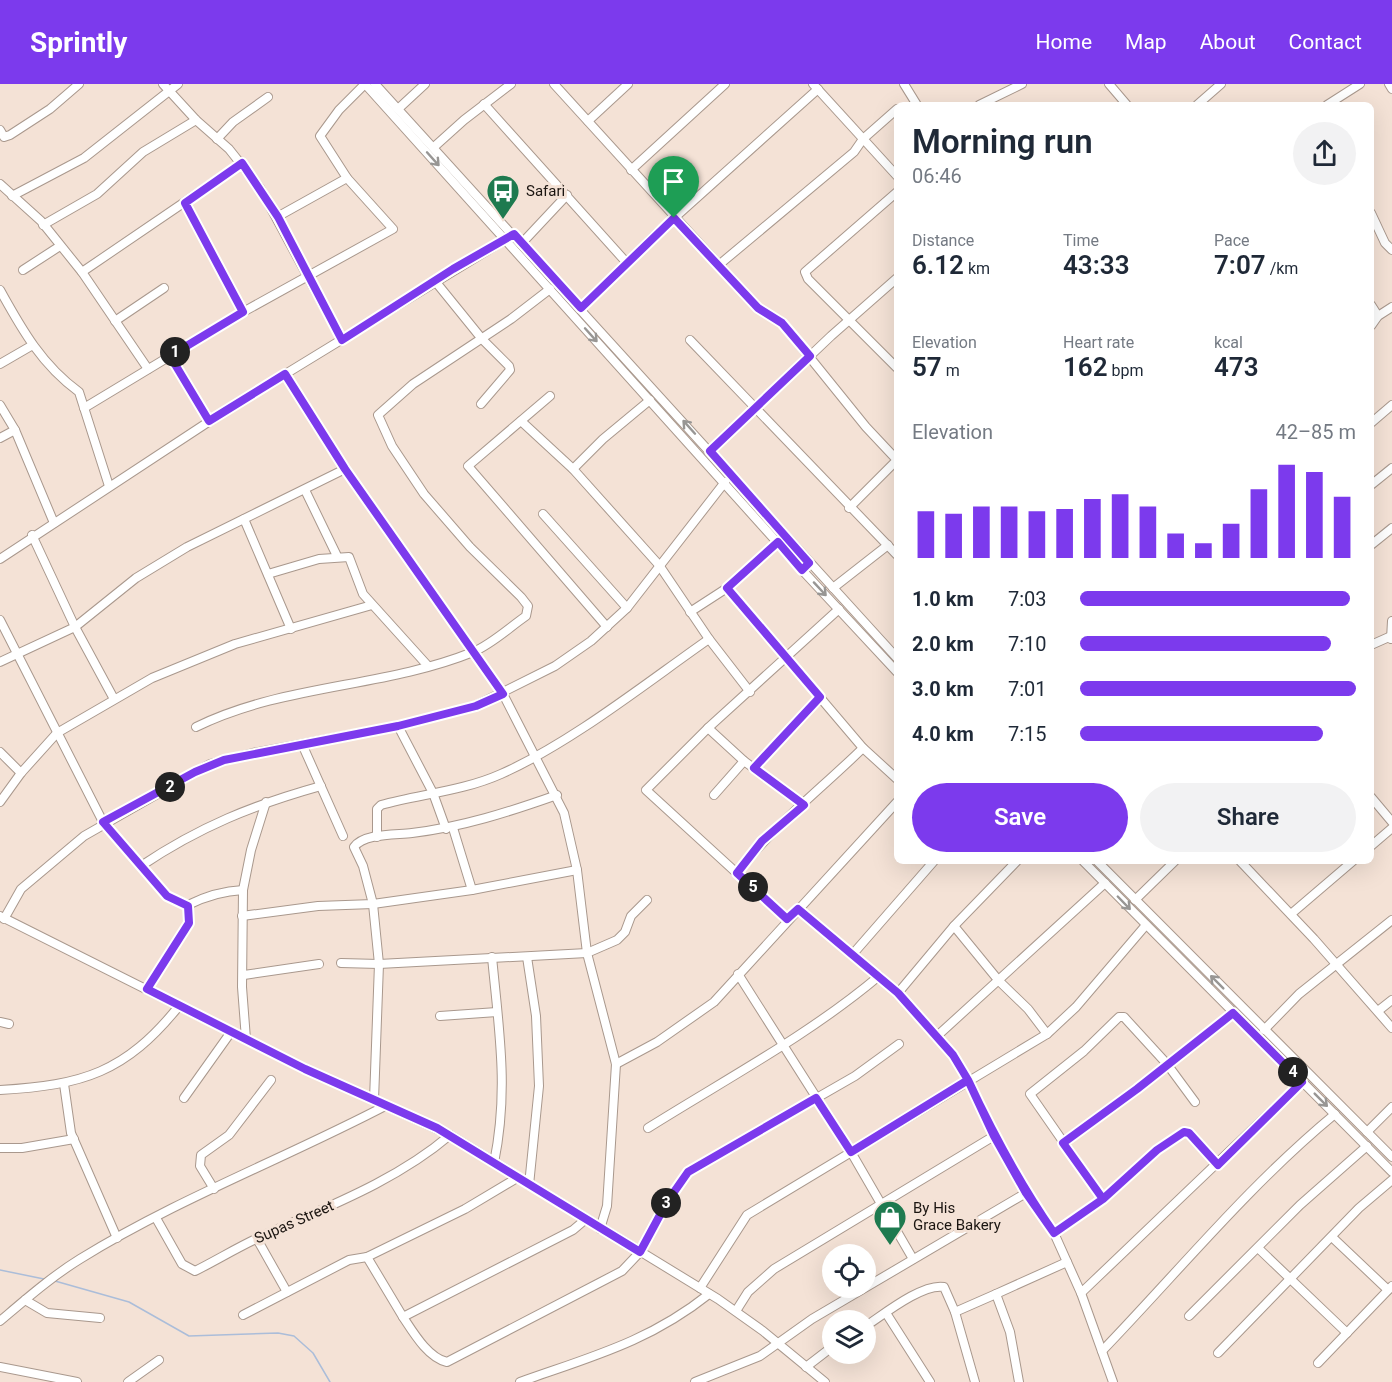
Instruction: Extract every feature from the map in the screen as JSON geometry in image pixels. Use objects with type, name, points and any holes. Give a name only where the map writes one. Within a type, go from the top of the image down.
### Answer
[{"type":"street","points":[[0,130],[4,137],[10,135],[50,109],[79,84]]},
{"type":"street","points":[[163,84],[175,87],[196,120],[242,163],[278,217],[342,340]]},
{"type":"street","points":[[84,408],[243,312],[393,229],[347,178],[320,136],[339,110],[365,84],[510,236],[522,243],[894,655]]},
{"type":"street","points":[[375,84],[434,147],[510,236],[550,289],[802,570],[894,669]]},
{"type":"street","points":[[398,109],[425,84]]},
{"type":"street","points":[[434,147],[511,84]]},
{"type":"street","points":[[554,84],[758,308],[782,323],[866,427],[894,457]]},
{"type":"street","points":[[588,122],[628,84]]},
{"type":"street","points":[[631,170],[725,84]]},
{"type":"street","points":[[904,84],[915,102]]},
{"type":"street","points":[[985,102],[1022,84]]},
{"type":"street","points":[[1109,84],[1124,102]]},
{"type":"street","points":[[1200,102],[1221,84]]},
{"type":"street","points":[[1332,102],[1360,84]]},
{"type":"street","points":[[1389,84],[1392,89]]},
{"type":"street","points":[[581,308],[626,262],[815,86],[894,173]]},
{"type":"street","points":[[12,196],[84,158],[175,87]]},
{"type":"street","points":[[905,102],[912,96]]},
{"type":"street","points":[[218,139],[233,122],[268,97]]},
{"type":"street","points":[[484,104],[626,262]]},
{"type":"street","points":[[720,264],[854,152],[863,139],[894,111]]},
{"type":"street","points":[[43,225],[97,194],[143,152],[196,120]]},
{"type":"street","points":[[82,272],[242,163]]},
{"type":"street","points":[[278,217],[347,178]]},
{"type":"street","points":[[0,184],[43,225],[82,272],[148,369]]},
{"type":"street","points":[[522,243],[567,195]]},
{"type":"street","points":[[894,195],[805,272],[808,279],[894,365]]},
{"type":"street","points":[[185,203],[243,312]]},
{"type":"street","points":[[1374,219],[1385,243],[1392,250]]},
{"type":"street","points":[[0,559],[32,535],[54,523],[209,421],[510,236]]},
{"type":"street","points":[[23,270],[60,246]]},
{"type":"street","points":[[435,281],[482,339],[505,361],[510,370],[481,404]]},
{"type":"street","points":[[710,451],[894,281]]},
{"type":"street","points":[[115,321],[164,288]]},
{"type":"street","points":[[196,727],[241,708],[428,666],[476,651],[526,616],[528,606],[424,494],[392,446],[378,415],[413,384],[482,339],[550,289]]},
{"type":"street","points":[[0,290],[31,346],[46,359],[65,384],[79,392],[109,486]]},
{"type":"street","points":[[1374,322],[1378,316],[1392,307]]},
{"type":"street","points":[[1374,310],[1378,316]]},
{"type":"street","points":[[690,340],[894,552]]},
{"type":"street","points":[[0,364],[31,346]]},
{"type":"street","points":[[170,356],[209,421]]},
{"type":"street","points":[[285,374],[345,469],[476,651],[503,694],[533,757],[557,795],[577,870],[586,953],[616,1064],[607,1206],[600,1229]]},
{"type":"street","points":[[550,396],[468,466],[608,627]]},
{"type":"street","points":[[573,469],[603,439],[650,400]]},
{"type":"street","points":[[0,405],[15,430],[54,523]]},
{"type":"street","points":[[1374,420],[1392,405]]},
{"type":"street","points":[[521,420],[573,469],[659,565],[709,639],[750,692]]},
{"type":"street","points":[[0,438],[15,430]]},
{"type":"street","points":[[849,507],[894,463]]},
{"type":"street","points":[[1374,483],[1392,468]]},
{"type":"street","points":[[0,662],[75,627],[149,569],[345,469]]},
{"type":"street","points":[[724,482],[627,608],[577,652],[503,694],[476,706],[398,726],[210,764],[103,822],[21,889],[2,917],[231,1032],[450,1136],[736,1311],[825,1382]]},
{"type":"street","points":[[305,490],[337,556]]},
{"type":"street","points":[[543,514],[627,608]]},
{"type":"street","points":[[244,519],[291,629]]},
{"type":"street","points":[[1374,543],[1392,528]]},
{"type":"street","points":[[32,535],[75,627],[114,699]]},
{"type":"street","points":[[690,612],[727,588],[778,542]]},
{"type":"street","points":[[832,588],[888,545]]},
{"type":"street","points":[[268,574],[337,556],[349,557],[363,594],[428,666]]},
{"type":"street","points":[[802,570],[809,563]]},
{"type":"street","points":[[727,588],[863,748],[894,776]]},
{"type":"street","points":[[0,802],[21,773],[57,733],[114,699],[196,658],[372,605]]},
{"type":"street","points":[[787,919],[646,790],[708,728],[839,609]]},
{"type":"street","points":[[0,620],[103,822],[167,896],[188,906]]},
{"type":"street","points":[[1374,644],[1386,638],[1392,639],[1392,621]]},
{"type":"street","points":[[377,837],[377,809],[381,805],[482,781],[533,757],[709,639]]},
{"type":"street","points":[[754,768],[820,697]]},
{"type":"street","points":[[398,726],[433,793],[472,890]]},
{"type":"street","points":[[708,728],[744,761],[804,805]]},
{"type":"street","points":[[302,744],[342,836]]},
{"type":"street","points":[[737,873],[762,841],[804,805],[863,748]]},
{"type":"street","points":[[0,752],[21,773]]},
{"type":"street","points":[[714,795],[744,761]]},
{"type":"street","points":[[141,866],[176,842],[210,824],[266,802],[321,786]]},
{"type":"street","points":[[374,1100],[379,964],[373,904],[354,847],[361,841],[377,837],[449,829],[557,795]]},
{"type":"street","points":[[1374,801],[1392,822]]},
{"type":"street","points":[[246,1039],[243,890],[251,850],[266,802]]},
{"type":"street","points":[[616,1064],[687,1022],[714,1002],[787,919],[894,805]]},
{"type":"street","points":[[1374,843],[1392,828]]},
{"type":"street","points":[[852,954],[931,864]]},
{"type":"street","points":[[898,993],[954,926],[1014,864]]},
{"type":"street","points":[[1086,864],[1392,1172]]},
{"type":"street","points":[[1100,864],[1392,1157]]},
{"type":"street","points":[[1135,900],[1171,864]]},
{"type":"street","points":[[1243,864],[1291,914],[1392,1028]]},
{"type":"street","points":[[1291,914],[1347,864]]},
{"type":"street","points":[[242,916],[318,906],[373,904],[472,890],[577,870]]},
{"type":"street","points":[[936,1037],[1105,883]]},
{"type":"street","points":[[188,906],[203,897],[225,891],[243,890]]},
{"type":"street","points":[[341,963],[379,964],[586,953],[617,940],[625,932],[631,916],[647,900]]},
{"type":"street","points":[[147,989],[189,923],[188,906]]},
{"type":"street","points":[[798,909],[898,993],[953,1055],[1026,1193],[1054,1233],[1081,1293],[1113,1382]]},
{"type":"street","points":[[1264,1030],[1299,994],[1392,920]]},
{"type":"street","points":[[700,1288],[747,1215],[1047,1034],[1076,1007],[1146,925]]},
{"type":"street","points":[[954,926],[999,981],[1028,1009],[1047,1034]]},
{"type":"street","points":[[492,957],[504,1061],[501,1115],[494,1163]]},
{"type":"street","points":[[527,957],[536,1016],[539,1086],[529,1185]]},
{"type":"street","points":[[244,975],[319,964]]},
{"type":"street","points":[[738,974],[851,1152],[913,1259]]},
{"type":"street","points":[[648,1128],[853,998],[879,976]]},
{"type":"street","points":[[1224,1004],[1232,997]]},
{"type":"street","points":[[1378,1011],[1392,1000]]},
{"type":"street","points":[[0,1090],[64,1084],[110,1068],[129,1056],[162,1027],[179,1006]]},
{"type":"street","points":[[440,1016],[497,1012]]},
{"type":"street","points":[[1063,1143],[1233,1013]]},
{"type":"street","points":[[1103,1199],[1030,1094],[1084,1051],[1119,1017],[1129,1020],[1196,1102]]},
{"type":"street","points":[[184,1098],[231,1032]]},
{"type":"street","points":[[367,1257],[416,1337],[433,1354],[447,1362],[622,1271],[640,1252],[667,1202],[688,1172],[855,1076],[899,1044]]},
{"type":"street","points":[[214,1190],[200,1166],[201,1155],[230,1135],[271,1080]]},
{"type":"street","points":[[1081,1293],[1218,1165],[1302,1082]]},
{"type":"street","points":[[64,1084],[74,1139],[117,1238]]},
{"type":"street","points":[[0,1321],[57,1274],[117,1238],[387,1105]]},
{"type":"street","points":[[1367,1132],[1392,1107]]},
{"type":"street","points":[[1102,1351],[1153,1298],[1174,1271],[1293,1149],[1335,1114]]},
{"type":"street","points":[[1054,1233],[1103,1199],[1157,1150],[1184,1132],[1189,1133],[1218,1165]]},
{"type":"street","name":"Supas Street","points":[[156,1218],[182,1264],[189,1270],[195,1271],[257,1239],[362,1191],[421,1158],[450,1136]]},
{"type":"street","points":[[736,1311],[748,1292],[767,1274],[994,1136]]},
{"type":"street","points":[[0,1148],[22,1148],[74,1139]]},
{"type":"street","points":[[1189,1316],[1300,1205],[1367,1146]]},
{"type":"street","points":[[243,1315],[349,1260],[367,1257],[465,1209],[516,1178]]},
{"type":"street","points":[[1218,1353],[1333,1238],[1359,1208],[1392,1180]]},
{"type":"street","points":[[695,1382],[760,1356],[779,1345],[812,1319],[1026,1193]]},
{"type":"street","points":[[403,1317],[573,1230],[586,1219]]},
{"type":"street","points":[[1318,1363],[1390,1288],[1333,1238]]},
{"type":"street","points":[[257,1239],[287,1292]]},
{"type":"street","points":[[1258,1248],[1347,1333]]},
{"type":"street","points":[[955,1312],[1067,1262]]},
{"type":"street","points":[[876,1320],[937,1285],[944,1287],[955,1312],[975,1382]]},
{"type":"street","points":[[520,1382],[619,1348],[688,1309],[709,1294]]},
{"type":"street","points":[[996,1294],[1010,1332],[1019,1382]]},
{"type":"street","points":[[25,1300],[47,1312],[100,1318]]},
{"type":"street","points":[[886,1313],[930,1382]]},
{"type":"street","points":[[806,1366],[822,1354]]},
{"type":"street","points":[[128,1382],[159,1360]]},
{"type":"street","points":[[0,1367],[77,1382]]},
{"type":"waterway","points":[[0,1270],[44,1279]]},
{"type":"waterway","points":[[55,1281],[129,1302],[189,1336],[278,1333],[294,1336],[313,1353],[330,1382]]},
{"type":"place","name":"Safari","points":[[503,220]]},
{"type":"place","name":"By His Grace Bakery","points":[[890,1246]]},
{"type":"route","points":[[674,218],[581,308],[514,234],[453,269],[342,340],[278,217],[242,163],[185,203],[243,312],[170,356],[209,421],[285,374],[345,469],[434,597],[476,651],[503,694],[476,706],[398,726],[341,735],[210,764],[141,804],[103,822],[167,896],[173,901],[188,906],[189,923],[147,989],[355,1093],[437,1128],[640,1252],[667,1202],[688,1172],[816,1098],[851,1152],[968,1080],[994,1136],[1026,1193],[1054,1233],[1103,1199],[1157,1150],[1184,1132],[1187,1131],[1218,1165],[1302,1082],[1233,1013],[1137,1089],[1063,1143],[1103,1199],[1054,1233],[1026,1193],[1014,1169],[994,1136],[968,1080],[953,1055],[898,993],[879,976],[798,909],[787,919],[737,873],[762,841],[804,805],[754,768],[820,697],[727,588],[778,542],[802,570],[809,563],[710,451],[774,393],[810,356],[782,323],[758,308],[720,264],[716,263],[674,218]]}]
